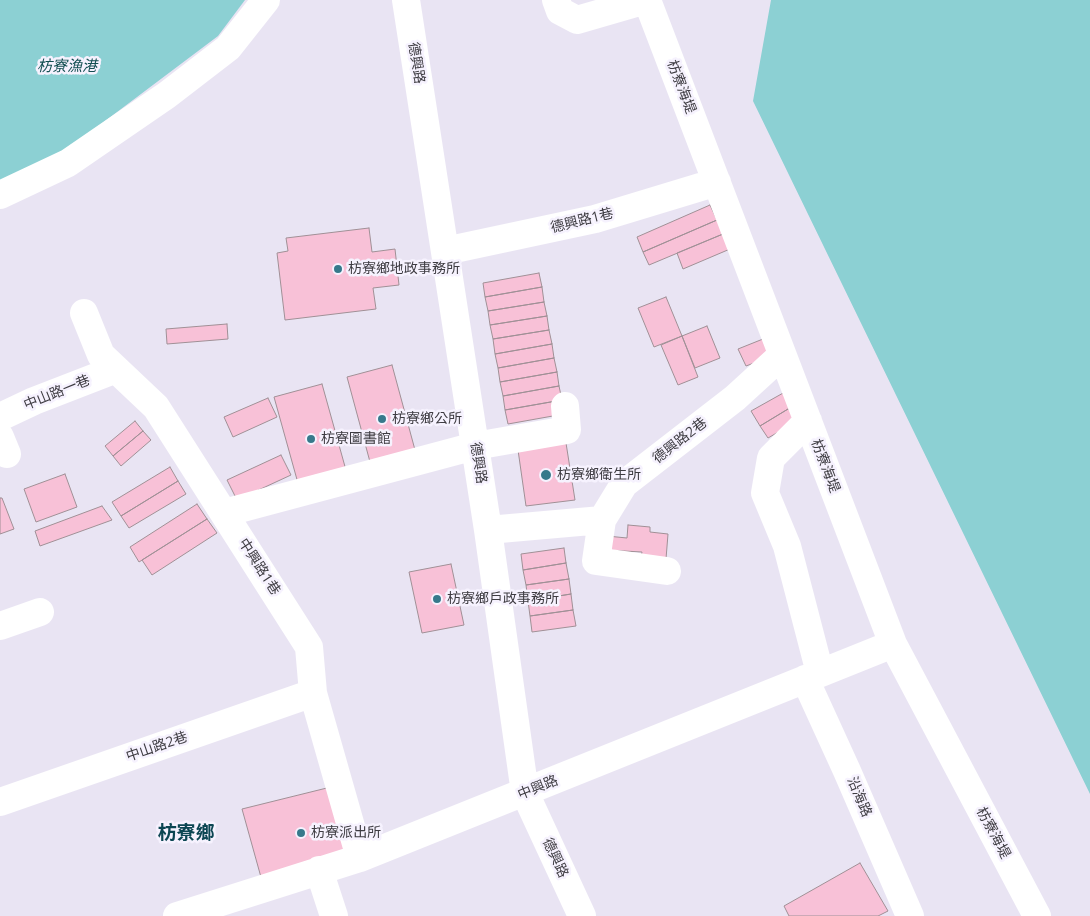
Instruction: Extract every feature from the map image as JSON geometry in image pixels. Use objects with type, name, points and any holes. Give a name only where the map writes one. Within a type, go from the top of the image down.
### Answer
[{"type":"street","points":[[0,195],[68,163],[167,95],[228,48],[266,0]]},
{"type":"street","name":"德興路","points":[[406,0],[488,530],[525,793],[582,916]]},
{"type":"street","points":[[556,0],[560,10],[577,20],[646,0]]},
{"type":"street","name":"枋寮海堤","points":[[646,0],[893,644],[1037,916]]},
{"type":"street","name":"德興路1巷","points":[[445,251],[595,219],[717,182]]},
{"type":"street","name":"中興路1巷","points":[[84,313],[100,355],[156,407],[309,647],[314,693],[360,858]]},
{"type":"street","name":"德興路2巷","points":[[666,571],[596,561],[602,520],[624,484],[734,398],[782,355]]},
{"type":"street","name":"中山路一巷","points":[[0,417],[34,401],[114,370]]},
{"type":"street","points":[[224,513],[475,446],[567,430],[565,406]]},
{"type":"street","name":"沿海路","points":[[808,421],[771,458],[765,493],[787,546],[813,676],[848,771],[910,916]]},
{"type":"street","points":[[488,530],[602,520]]},
{"type":"street","points":[[0,626],[40,612]]},
{"type":"street","name":"中興路","points":[[191,914],[319,870],[360,858],[893,644]]},
{"type":"street","name":"中山路2巷","points":[[0,802],[314,693]]},
{"type":"street","points":[[319,870],[334,916]]},
{"type":"water","name":"枋寮漁港","points":[[0,0],[245,0],[218,36],[56,158],[0,183]]},
{"type":"water","points":[[771,0],[1090,0],[1090,794],[753,101]]},
{"type":"building","points":[[710,205],[717,220],[643,252],[637,237]]},
{"type":"building","points":[[717,220],[723,234],[649,265],[643,252]]},
{"type":"building","name":"枋寮鄉地政事務所","points":[[369,228],[372,252],[395,249],[399,285],[373,288],[376,309],[285,320],[277,253],[288,251],[286,238]]},
{"type":"building","points":[[723,234],[730,249],[683,269],[677,253]]},
{"type":"building","points":[[539,273],[542,287],[485,297],[483,283]]},
{"type":"building","points":[[542,287],[544,302],[488,311],[485,297]]},
{"type":"building","points":[[666,297],[682,336],[654,347],[638,308]]},
{"type":"building","points":[[544,302],[547,316],[490,325],[488,311]]},
{"type":"building","points":[[547,316],[549,330],[493,339],[490,325]]},
{"type":"building","points":[[227,324],[228,339],[167,344],[166,329]]},
{"type":"building","points":[[707,326],[720,358],[695,368],[682,336]]},
{"type":"building","points":[[549,330],[552,344],[495,354],[493,339]]},
{"type":"building","points":[[682,336],[698,377],[678,385],[661,345]]},
{"type":"building","points":[[763,339],[770,357],[746,366],[738,349]]},
{"type":"building","points":[[552,344],[554,358],[498,368],[495,354]]},
{"type":"building","points":[[554,358],[557,372],[500,382],[498,368]]},
{"type":"building","name":"枋寮鄉公所","points":[[392,365],[418,461],[373,473],[347,377]]},
{"type":"building","points":[[557,372],[559,386],[503,396],[500,382]]},
{"type":"building","name":"枋寮圖書館","points":[[322,384],[349,481],[301,494],[274,397]]},
{"type":"building","points":[[559,386],[562,400],[505,410],[503,396]]},
{"type":"building","points":[[785,392],[793,406],[760,426],[751,411]]},
{"type":"building","points":[[268,398],[277,417],[233,437],[224,417]]},
{"type":"building","points":[[562,400],[564,414],[508,424],[505,410]]},
{"type":"building","points":[[793,406],[801,419],[768,438],[760,426]]},
{"type":"building","points":[[135,421],[143,431],[113,456],[105,446]]},
{"type":"building","points":[[143,431],[151,440],[121,466],[113,456]]},
{"type":"building","name":"枋寮鄉衛生所","points":[[566,443],[575,500],[526,506],[518,450]]},
{"type":"building","points":[[281,455],[291,475],[237,500],[227,480]]},
{"type":"building","points":[[170,467],[178,481],[121,516],[112,502]]},
{"type":"building","points":[[65,474],[77,507],[36,522],[24,489]]},
{"type":"building","points":[[178,481],[186,494],[129,528],[121,516]]},
{"type":"building","points":[[0,498],[2,498],[14,529],[0,534]]},
{"type":"building","points":[[197,504],[207,519],[139,562],[130,547]]},
{"type":"building","points":[[102,506],[112,520],[40,546],[35,531]]},
{"type":"building","points":[[207,519],[217,533],[152,575],[142,560]]},
{"type":"building","points":[[628,525],[650,527],[650,532],[668,534],[666,559],[641,557],[642,552],[606,550],[607,536],[627,538]]},
{"type":"building","points":[[564,548],[566,563],[523,570],[521,554]]},
{"type":"building","points":[[566,563],[569,579],[526,585],[523,570]]},
{"type":"building","name":"枋寮鄉戶政事務所","points":[[451,564],[464,625],[422,633],[409,572]]},
{"type":"building","points":[[569,579],[571,594],[528,601],[526,585]]},
{"type":"building","points":[[571,594],[573,610],[530,616],[528,601]]},
{"type":"building","points":[[573,610],[576,626],[532,632],[530,616]]},
{"type":"building","name":"枋寮派出所","points":[[339,785],[360,858],[264,888],[242,809]]},
{"type":"building","points":[[860,863],[888,911],[878,916],[789,916],[784,906]]},
{"type":"place","name":"枋寮鄉地政事務所","points":[[338,269]]},
{"type":"place","name":"枋寮鄉公所","points":[[382,419]]},
{"type":"place","name":"枋寮圖書館","points":[[311,439]]},
{"type":"place","name":"枋寮鄉衛生所","points":[[546,475]]},
{"type":"place","name":"枋寮鄉戶政事務所","points":[[437,599]]},
{"type":"place","name":"枋寮派出所","points":[[301,833]]},
{"type":"district","name":"枋寮鄉","points":[[186,834]]}]
